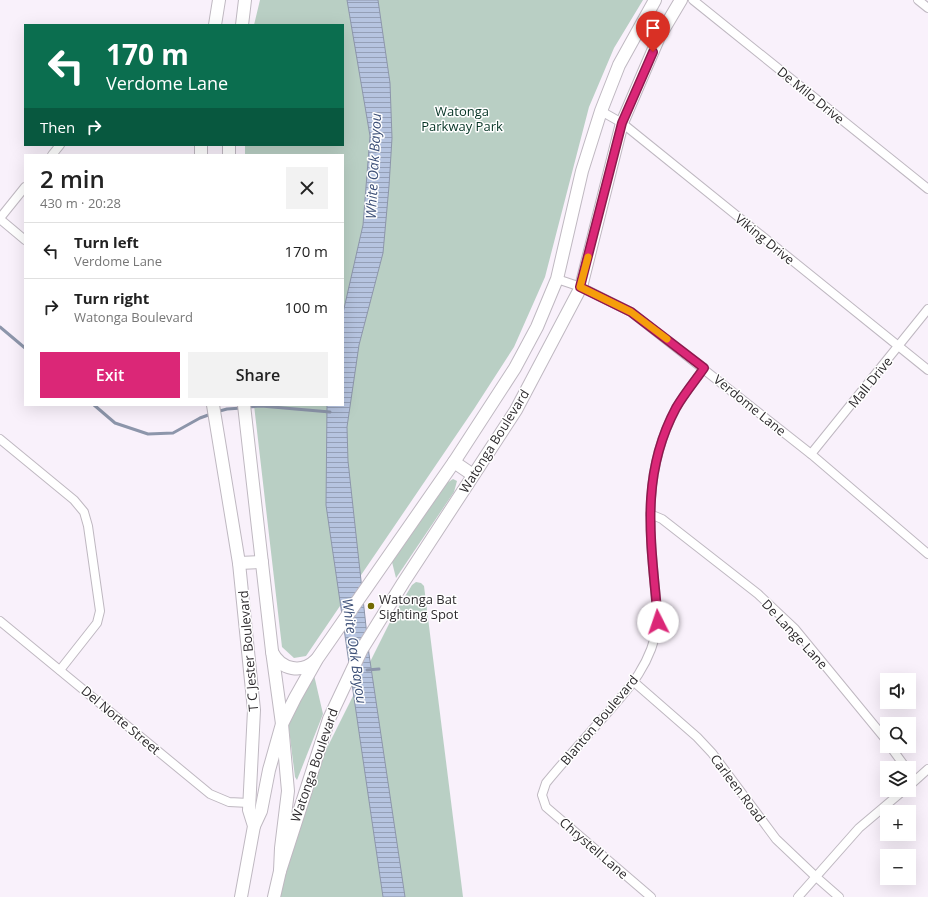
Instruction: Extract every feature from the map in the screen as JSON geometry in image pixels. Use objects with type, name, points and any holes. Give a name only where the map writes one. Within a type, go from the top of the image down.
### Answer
[{"type":"main road","points":[[215,24],[218,0]]},
{"type":"main road","points":[[242,24],[245,0]]},
{"type":"main road","name":"Watonga Boulevard","points":[[254,826],[261,811],[269,770],[282,724],[317,659],[454,462],[515,368],[538,327],[557,279],[582,171],[601,112],[619,66],[655,0]]},
{"type":"main road","name":"Watonga Boulevard","points":[[280,871],[329,719],[362,649],[403,583],[516,410],[580,287],[622,123],[659,37],[681,0]]},
{"type":"main road","name":"T C Jester Boulevard","points":[[213,406],[240,563],[254,710],[249,803],[249,810],[254,826],[241,897]]},
{"type":"main road","name":"T C Jester Boulevard","points":[[244,406],[272,651],[282,724],[288,791],[280,848],[280,871],[274,897]]},
{"type":"main road","points":[[454,462],[473,475]]},
{"type":"main road","points":[[240,563],[262,562]]},
{"type":"main road","points":[[272,651],[278,661],[295,669],[307,666],[317,659]]},
{"type":"street","name":"De Milo Drive","points":[[693,0],[928,189]]},
{"type":"street","points":[[918,0],[928,8]]},
{"type":"street","name":"Viking Drive","points":[[601,112],[622,123],[928,370]]},
{"type":"street","points":[[53,154],[59,146]]},
{"type":"street","points":[[24,188],[0,218],[24,239]]},
{"type":"street","name":"Verdome Lane","points":[[557,279],[580,287],[631,312],[704,368],[811,454],[928,554]]},
{"type":"street","name":"Mall Drive","points":[[811,454],[928,309]]},
{"type":"street","name":"Blanton Boulevard","points":[[542,795],[550,778],[634,682],[656,639],[658,622],[650,514],[651,489],[655,462],[663,439],[677,408],[704,368]]},
{"type":"street","points":[[0,439],[74,500],[84,512],[88,526],[100,611],[97,623],[60,670]]},
{"type":"street","name":"De Lange Lane","points":[[650,514],[662,519],[758,594],[795,630],[880,733]]},
{"type":"street","name":"Del Norte Street","points":[[0,621],[210,794],[229,802],[249,803]]},
{"type":"street","name":"Carleen Road","points":[[634,682],[683,723],[712,753],[776,838],[839,897]]},
{"type":"street","points":[[916,780],[928,770]]},
{"type":"street","name":"Chrystell Lane","points":[[542,795],[546,807],[651,897]]},
{"type":"street","points":[[798,897],[859,828],[896,797]]},
{"type":"green space","name":"Watonga Parkway Park","points":[[260,0],[643,0],[614,48],[589,107],[545,277],[514,347],[474,409],[306,656],[294,658],[282,647],[254,406],[344,406],[344,154],[245,154],[245,146],[344,146],[344,24],[254,24]]},
{"type":"green space","points":[[453,479],[457,481],[454,492],[396,578],[392,562],[447,483]]},
{"type":"green space","points":[[416,582],[421,583],[424,586],[463,897],[279,897],[293,834],[322,758],[392,618],[412,585]]},
{"type":"green space","points":[[314,675],[323,714],[297,780],[295,777],[288,722]]},
{"type":"water","name":"White Oak Bayou","points":[[347,0],[378,0],[390,83],[392,138],[383,253],[359,345],[347,427],[348,461],[369,654],[405,897],[383,897],[326,505],[327,406],[344,406],[344,309],[363,225],[370,136]]},
{"type":"waterway","points":[[0,327],[24,347]]},
{"type":"waterway","points":[[95,406],[115,423],[148,434],[173,433],[200,418],[211,414]]},
{"type":"waterway","points":[[248,407],[261,406],[330,412]]},
{"type":"waterway","points":[[216,412],[227,409],[242,408]]},
{"type":"waterway","name":"White Oak Bayou","points":[[367,670],[379,669]]},
{"type":"slow traffic","points":[[588,257],[580,287],[631,312],[667,339]]},
{"type":"place","name":"Watonga Bat Sighting Spot","points":[[371,606]]},
{"type":"route","points":[[653,52],[622,123],[580,287],[631,312],[704,368],[677,408],[663,439],[655,462],[651,489],[650,514],[658,622]]}]
